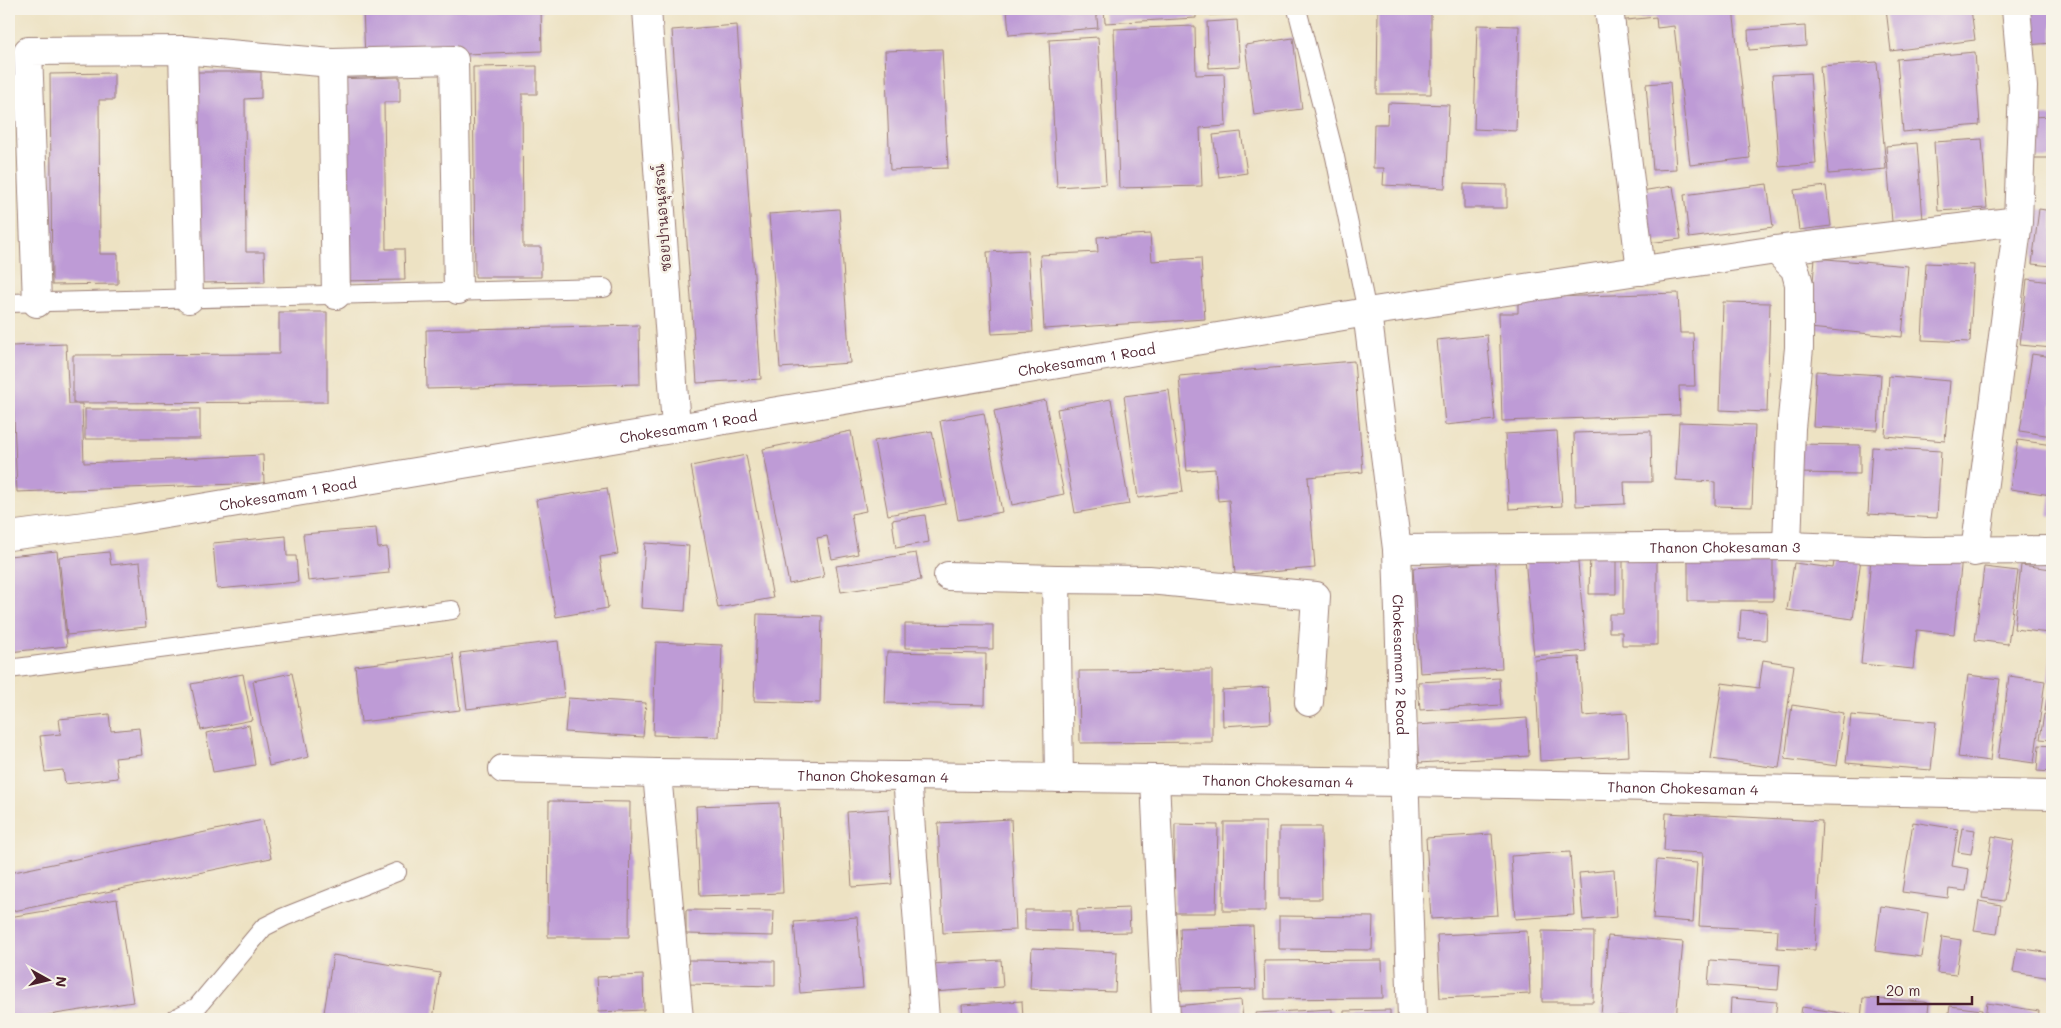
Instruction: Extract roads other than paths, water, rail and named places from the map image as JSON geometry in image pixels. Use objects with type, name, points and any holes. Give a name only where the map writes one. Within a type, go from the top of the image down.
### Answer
[{"type":"street","name":"ซอยปานอนุสรณ์","points":[[647,9],[676,427]]},
{"type":"street","points":[[1609,9],[1640,271]]},
{"type":"street","points":[[1975,552],[2018,222],[2023,87],[2016,9]]},
{"type":"street","points":[[183,50],[189,299]]},
{"type":"street","points":[[37,303],[28,51],[183,50],[332,63],[454,60],[458,290]]},
{"type":"street","points":[[332,63],[336,295]]},
{"type":"street","name":"Chokesamam 1 Road","points":[[9,536],[130,520],[1366,312],[1776,250],[2018,222]]},
{"type":"street","points":[[1776,250],[1795,269],[1799,284],[1799,348],[1791,428],[1787,546]]},
{"type":"street","name":"Chokesamam 2 Road","points":[[1366,312],[1397,549],[1412,1019]]},
{"type":"street","name":"Thanon Chokesaman 3","points":[[1397,549],[1787,546],[1975,552],[2052,550]]},
{"type":"street","points":[[948,576],[1149,580],[1316,596],[1309,702]]},
{"type":"street","points":[[1056,579],[1059,778]]},
{"type":"street","name":"Thanon Chokesaman 4","points":[[503,769],[657,773],[1404,782],[2052,795]]},
{"type":"street","points":[[657,773],[679,1019]]},
{"type":"street","points":[[907,776],[925,1019]]},
{"type":"street","points":[[1155,780],[1166,1019]]},
{"type":"lane","points":[[1297,9],[1335,158],[1366,312]]},
{"type":"lane","points":[[9,304],[458,290],[604,288]]},
{"type":"lane","points":[[9,669],[452,610]]},
{"type":"lane","points":[[174,1019],[198,1007],[264,927],[284,917],[397,872]]}]
